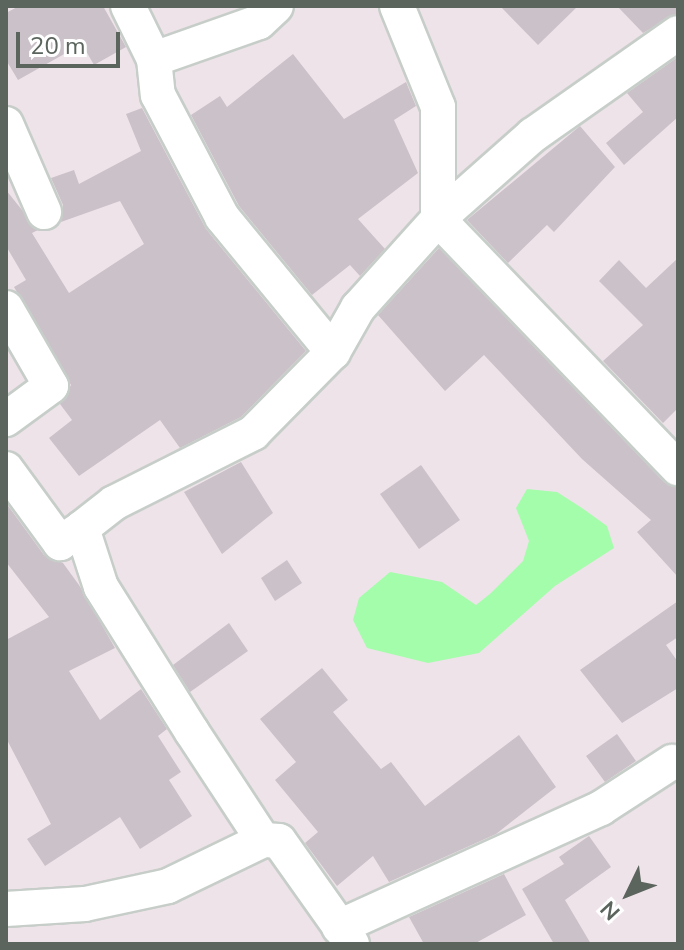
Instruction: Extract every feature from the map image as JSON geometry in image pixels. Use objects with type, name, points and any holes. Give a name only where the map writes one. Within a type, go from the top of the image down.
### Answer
[{"type":"street","points":[[128,6],[154,59],[158,95],[222,217],[333,352]]},
{"type":"street","points":[[154,59],[259,22],[276,6]]},
{"type":"street","points":[[397,6],[438,107],[438,219],[678,468]]},
{"type":"street","points":[[6,469],[60,543],[114,503],[253,433],[333,352],[358,308],[438,219],[533,135],[678,33]]},
{"type":"street","points":[[6,124],[44,212]]},
{"type":"street","points":[[6,308],[51,386],[6,419]]},
{"type":"street","points":[[82,528],[101,587],[263,840]]},
{"type":"street","points":[[6,909],[85,904],[168,886],[263,840],[279,841],[346,936],[601,808],[672,762]]},
{"type":"shaded area","points":[[527,489],[557,492],[582,508],[607,526],[614,548],[555,586],[479,653],[428,663],[367,648],[353,620],[359,598],[390,572],[442,582],[476,605],[491,593],[523,561],[529,541],[516,508]]},
{"type":"building","points":[[19,6],[103,6],[126,47],[94,65],[82,44],[18,80],[6,60],[6,13]]},
{"type":"building","points":[[500,6],[578,6],[538,45]]},
{"type":"building","points":[[617,6],[678,6],[678,13],[643,33]]},
{"type":"building","points":[[293,54],[344,119],[406,82],[416,106],[394,120],[418,173],[358,219],[385,249],[360,276],[350,265],[312,295],[239,206],[191,115],[220,96],[227,107]]},
{"type":"building","points":[[678,57],[678,117],[624,165],[606,143],[643,112],[627,93]]},
{"type":"building","points":[[142,108],[206,229],[306,351],[241,417],[180,448],[160,420],[79,476],[49,438],[72,420],[60,404],[71,385],[14,287],[26,280],[6,246],[6,190],[38,230],[32,233],[69,293],[144,244],[120,201],[61,222],[63,205],[51,178],[74,170],[79,184],[141,151],[126,114]]},
{"type":"building","points":[[580,126],[615,167],[554,232],[547,225],[508,263],[467,220]]},
{"type":"building","points":[[439,248],[664,482],[678,487],[678,577],[637,532],[651,520],[582,459],[484,355],[445,391],[378,315]]},
{"type":"building","points":[[678,258],[678,408],[663,423],[603,361],[643,325],[599,281],[619,260],[646,288]]},
{"type":"building","points":[[241,462],[273,513],[222,554],[184,492]]},
{"type":"building","points":[[421,465],[460,520],[419,549],[380,494]]},
{"type":"building","points":[[6,503],[44,555],[63,563],[115,648],[69,671],[100,720],[141,689],[167,729],[158,736],[181,772],[169,780],[192,816],[140,849],[120,817],[45,866],[27,839],[51,824],[6,738],[6,640],[49,617],[6,562]]},
{"type":"building","points":[[287,560],[302,583],[275,601],[261,578]]},
{"type":"building","points":[[678,601],[678,637],[666,645],[678,662],[678,688],[622,723],[580,670]]},
{"type":"building","points":[[229,623],[248,651],[190,692],[173,665]]},
{"type":"building","points":[[322,668],[348,700],[333,712],[381,769],[391,762],[425,806],[519,735],[556,787],[496,834],[389,882],[373,856],[337,886],[305,843],[318,832],[275,780],[296,762],[260,719]]},
{"type":"building","points":[[617,734],[636,761],[605,782],[586,756]]},
{"type":"building","points":[[589,836],[611,867],[565,900],[591,944],[554,944],[522,889],[564,864],[559,857]]},
{"type":"building","points":[[504,874],[526,915],[474,944],[424,944],[409,917]]}]
